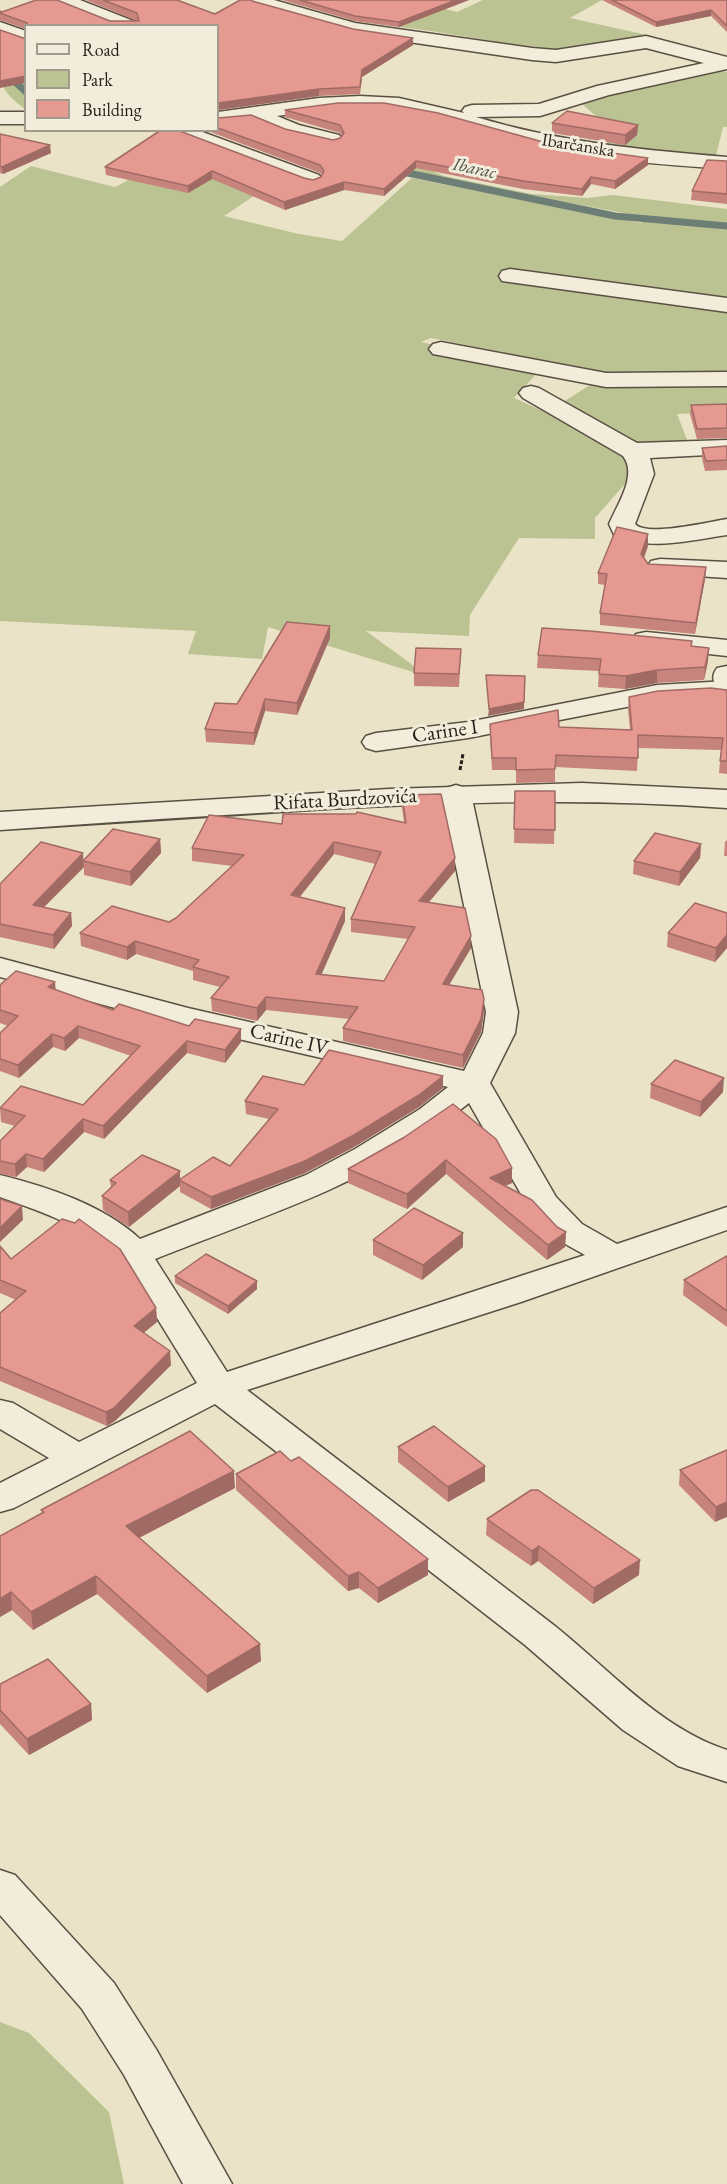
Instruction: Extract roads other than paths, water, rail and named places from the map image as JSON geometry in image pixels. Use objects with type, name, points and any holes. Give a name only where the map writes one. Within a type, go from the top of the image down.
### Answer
[{"type":"street","points":[[63,0],[124,24]]},
{"type":"street","points":[[260,2],[354,28],[532,54],[556,56],[646,42],[727,63]]},
{"type":"street","points":[[0,28],[24,37]]},
{"type":"street","points":[[425,110],[540,110],[627,84],[727,63]]},
{"type":"street","name":"Ibarčanska","points":[[222,114],[254,114],[289,107],[384,102],[581,149],[727,164]]},
{"type":"street","points":[[254,114],[293,130],[332,139]]},
{"type":"street","points":[[0,118],[24,118]]},
{"type":"street","points":[[183,132],[312,179]]},
{"type":"street","points":[[510,276],[727,305]]},
{"type":"street","points":[[441,349],[606,380],[727,379]]},
{"type":"street","points":[[531,393],[632,452],[640,461],[642,474],[622,524],[623,530],[636,536],[646,537],[727,527]]},
{"type":"street","points":[[632,452],[727,447]]},
{"type":"street","points":[[657,567],[727,570]]},
{"type":"street","points":[[622,638],[727,648]]},
{"type":"street","points":[[727,674],[727,681]]},
{"type":"street","name":"Carine I","points":[[376,742],[468,730],[657,693],[727,688]]},
{"type":"street","name":"Rifata Burdzovića","points":[[0,821],[456,794],[570,792],[683,795],[727,799]]},
{"type":"street","points":[[135,1254],[318,1182],[367,1156],[432,1116],[474,1083],[499,1033],[502,1012],[456,794]]},
{"type":"street","name":"Carine IV","points":[[0,967],[182,1016],[474,1083]]},
{"type":"street","points":[[474,1083],[542,1203],[570,1232],[614,1257]]},
{"type":"street","points":[[0,1185],[93,1220],[118,1235],[135,1254],[218,1387],[539,1635],[638,1719],[693,1755],[727,1766]]},
{"type":"street","points":[[0,1498],[218,1387],[508,1294],[727,1218]]},
{"type":"street","points":[[0,1412],[79,1459]]},
{"type":"street","points":[[0,1887],[33,1921],[98,1996],[140,2062],[208,2184]]},
{"type":"waterway","name":"Ibarac","points":[[0,68],[24,90]]},
{"type":"waterway","name":"Ibarac","points":[[398,171],[615,216],[727,226]]}]
